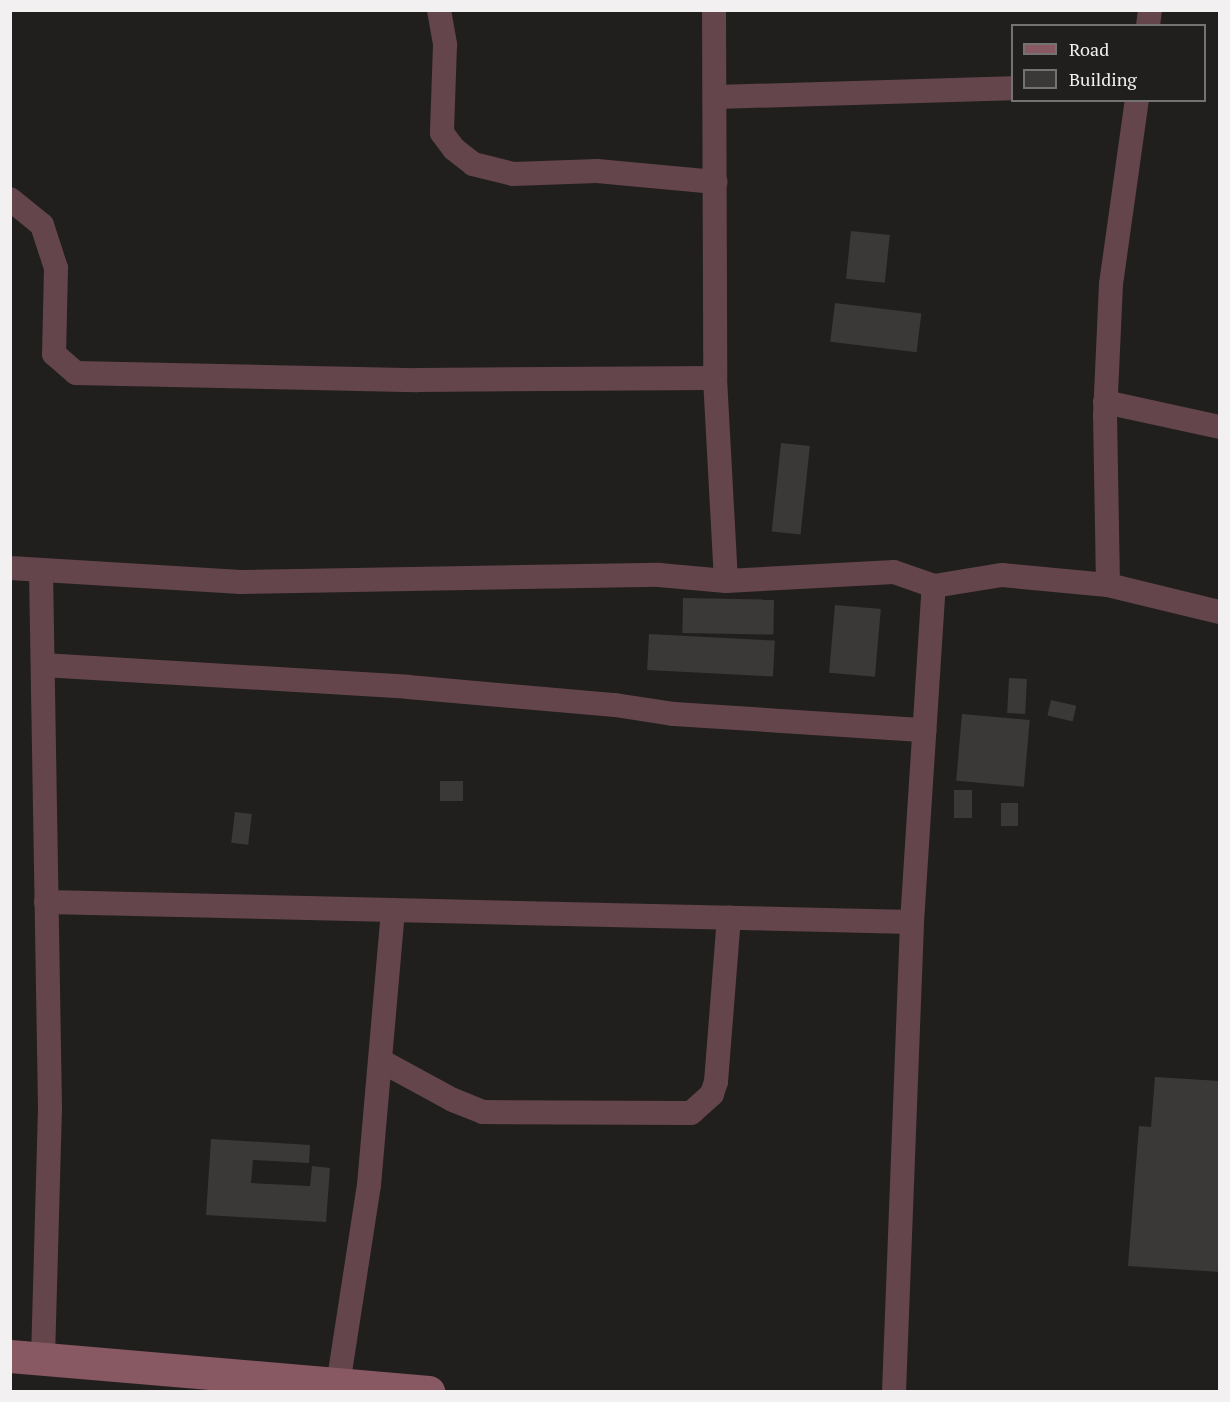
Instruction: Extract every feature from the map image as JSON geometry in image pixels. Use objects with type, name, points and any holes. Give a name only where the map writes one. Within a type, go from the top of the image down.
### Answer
[{"type":"main road","points":[[10,1356],[170,1367],[428,1392]]},
{"type":"street","points":[[439,10],[445,45],[442,133],[454,149],[473,164],[513,174],[597,171],[715,182]]},
{"type":"street","points":[[714,10],[715,378],[726,580]]},
{"type":"street","points":[[716,97],[1011,88]]},
{"type":"street","points":[[1107,585],[1105,402],[1111,284],[1137,102]]},
{"type":"street","points":[[10,199],[42,225],[56,268],[54,354],[76,373],[417,380],[715,378]]},
{"type":"street","points":[[1105,402],[1220,427]]},
{"type":"street","points":[[10,568],[241,582],[659,575],[726,580],[894,572],[934,586],[1002,575],[1107,585],[1220,612]]},
{"type":"street","points":[[41,570],[50,1108],[44,1359]]},
{"type":"street","points":[[894,1392],[912,922],[934,586]]},
{"type":"street","points":[[43,665],[408,687],[615,705],[674,714],[924,730]]},
{"type":"street","points":[[46,902],[912,922]]},
{"type":"street","points":[[338,1385],[362,1239],[383,1062],[393,910]]},
{"type":"street","points":[[383,1062],[453,1100],[483,1112],[691,1113],[712,1094],[716,1082],[729,918]]},
{"type":"building","points":[[851,231],[890,235],[885,283],[846,279]]},
{"type":"building","points":[[835,303],[921,314],[917,352],[830,342]]},
{"type":"building","points":[[781,443],[810,446],[801,535],[772,532]]},
{"type":"building","points":[[683,598],[774,600],[773,635],[682,633]]},
{"type":"building","points":[[835,605],[881,609],[875,677],[829,673]]},
{"type":"building","points":[[649,634],[775,641],[773,677],[647,670]]},
{"type":"building","points":[[1009,678],[1027,679],[1025,714],[1007,713]]},
{"type":"building","points":[[1051,700],[1076,706],[1073,721],[1047,716]]},
{"type":"building","points":[[962,714],[1030,720],[1024,787],[956,781]]},
{"type":"building","points":[[440,781],[463,781],[463,801],[440,801]]},
{"type":"building","points":[[954,790],[972,790],[972,818],[954,818]]},
{"type":"building","points":[[1001,803],[1018,803],[1018,826],[1001,826]]},
{"type":"building","points":[[235,812],[252,814],[248,845],[231,843]]},
{"type":"building","points":[[1155,1077],[1220,1081],[1220,1272],[1128,1266],[1139,1126],[1151,1127]]},
{"type":"building","points":[[211,1139],[310,1145],[309,1163],[253,1160],[251,1183],[310,1186],[312,1166],[330,1168],[326,1222],[206,1215]]}]
